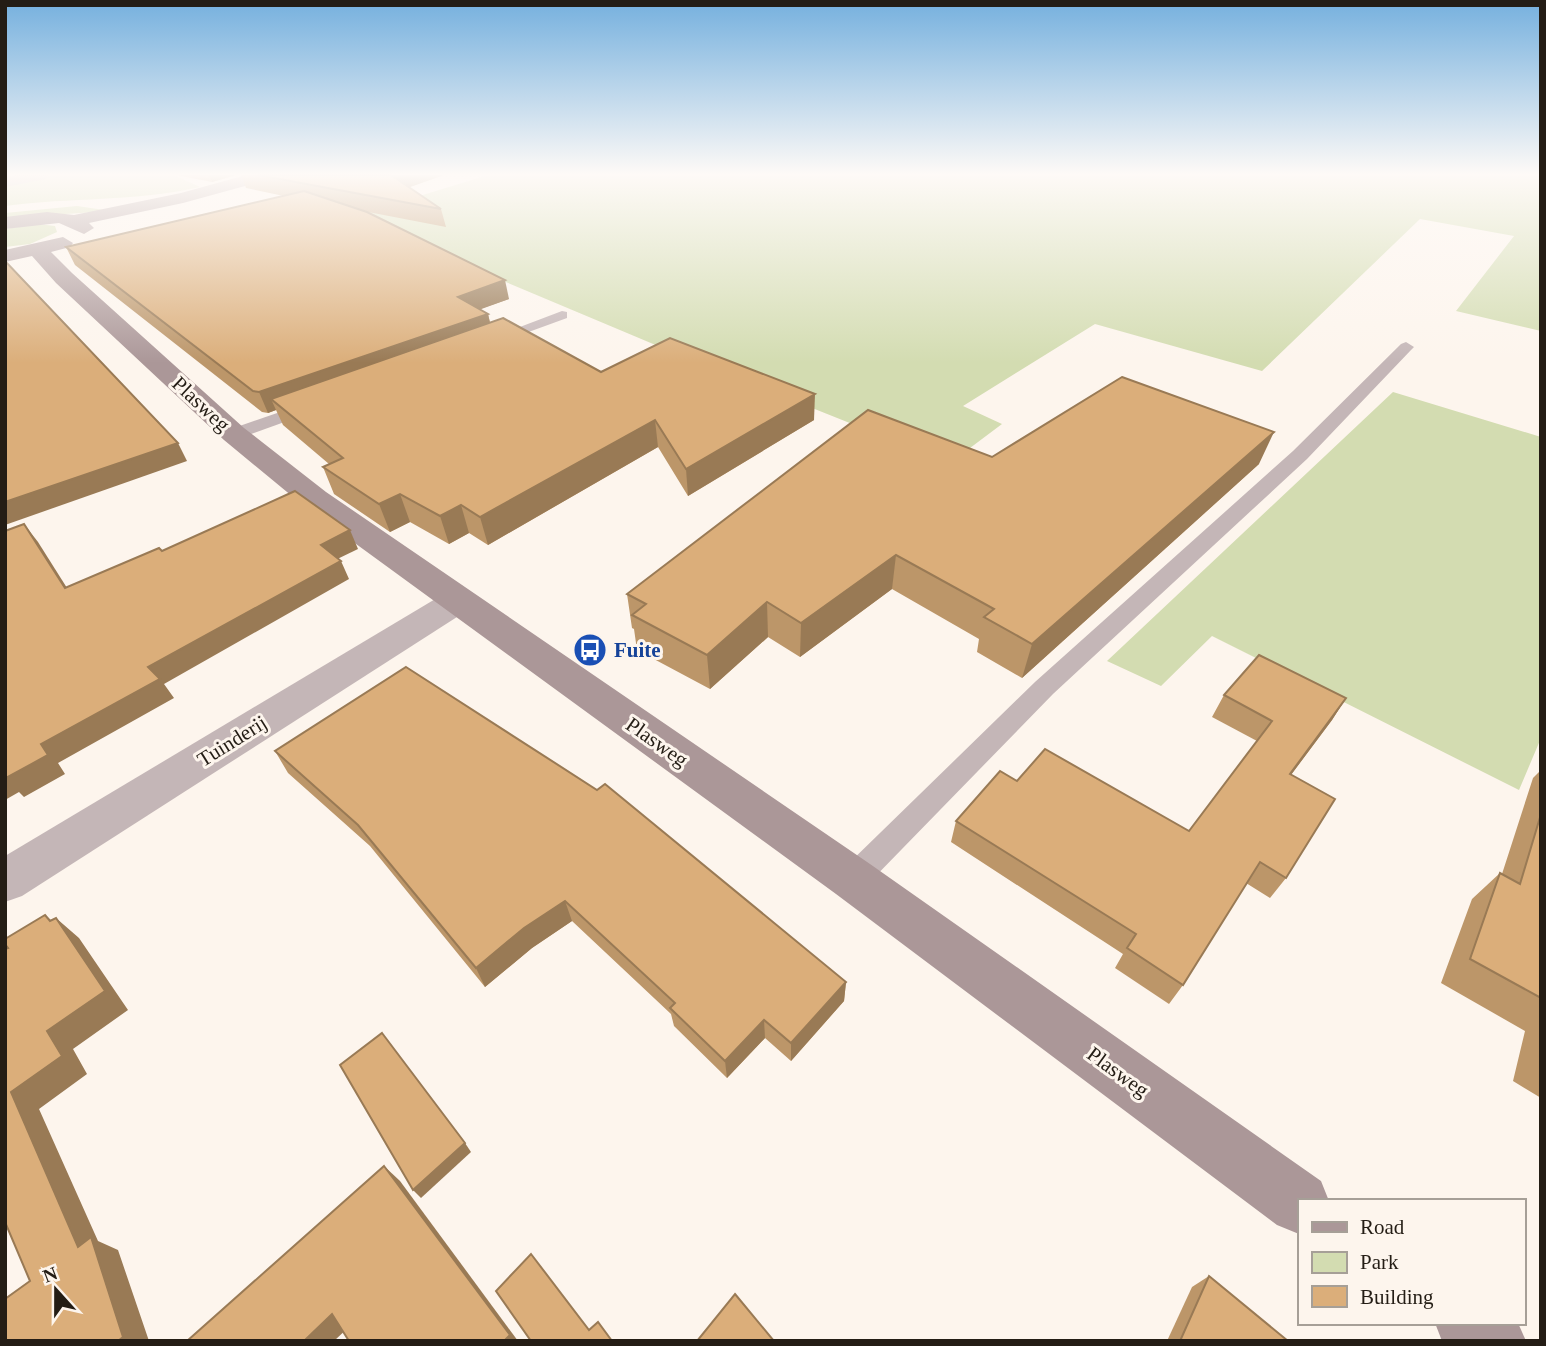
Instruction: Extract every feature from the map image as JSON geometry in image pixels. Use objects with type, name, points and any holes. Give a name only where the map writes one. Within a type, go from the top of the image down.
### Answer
[{"type":"street","points":[[5,256],[39,251],[73,238]]},
{"type":"street","name":"Plasweg","points":[[39,251],[56,270],[234,434],[315,499],[853,879],[1298,1202]]},
{"type":"street","name":"Tuinderij","points":[[5,881],[458,600]]},
{"type":"street","points":[[1471,1325],[1492,1341]]},
{"type":"lane","points":[[470,348],[562,315]]},
{"type":"lane","points":[[853,879],[1044,688],[1300,456],[1406,347]]},
{"type":"lane","points":[[234,434],[326,401]]},
{"type":"green space","points":[[5,238],[44,238],[30,244],[5,247]]},
{"type":"green space","points":[[401,238],[1400,238],[1262,371],[1095,324],[963,406],[1002,424],[950,463],[677,354]]},
{"type":"green space","points":[[1513,238],[1541,238],[1541,331],[1456,311]]},
{"type":"green space","points":[[1393,392],[1541,437],[1541,738],[1519,790],[1212,636],[1161,686],[1107,661]]},
{"type":"building","points":[[105,238],[419,238],[505,280],[458,297],[488,314],[259,392],[253,391],[66,247]]},
{"type":"building","points":[[6,262],[178,443],[5,502]]},
{"type":"building","points":[[503,318],[601,372],[670,338],[815,394],[686,469],[655,420],[480,517],[461,505],[440,516],[400,494],[379,504],[323,467],[343,458],[271,399]]},
{"type":"building","points":[[1122,377],[1274,432],[1032,644],[984,617],[994,609],[896,555],[801,623],[767,602],[707,655],[632,615],[646,604],[627,594],[868,410],[992,457]]},
{"type":"building","points":[[295,491],[350,530],[321,545],[341,561],[148,667],[160,679],[41,744],[48,755],[5,777],[5,531],[24,524],[65,588],[159,548],[162,551]]},
{"type":"building","points":[[1259,655],[1346,698],[1290,774],[1335,799],[1286,878],[1260,862],[1183,985],[1127,948],[1136,934],[956,821],[1000,771],[1017,781],[1045,749],[1189,831],[1272,721],[1224,695]]},
{"type":"building","points":[[406,667],[597,790],[605,784],[846,982],[791,1043],[764,1020],[725,1061],[670,1008],[675,1003],[565,901],[524,928],[476,968],[358,825],[275,751]]},
{"type":"building","points":[[1541,814],[1541,998],[1470,959],[1500,873],[1520,884]]},
{"type":"building","points":[[45,915],[50,921],[56,918],[105,991],[47,1031],[62,1056],[11,1092],[78,1247],[91,1237],[123,1337],[118,1341],[5,1341],[5,1299],[30,1281],[5,1222],[5,949],[8,948],[5,939]]},
{"type":"building","points":[[382,1033],[465,1143],[413,1190],[340,1065]]},
{"type":"building","points":[[384,1166],[510,1335],[504,1341],[349,1341],[332,1314],[304,1341],[187,1341]]},
{"type":"building","points":[[531,1254],[589,1330],[598,1322],[612,1341],[531,1341],[496,1291]]},
{"type":"building","points":[[1209,1276],[1288,1341],[1180,1341]]},
{"type":"building","points":[[735,1294],[774,1341],[697,1341]]},
{"type":"place","name":"Fuite","points":[[590,650]]}]
